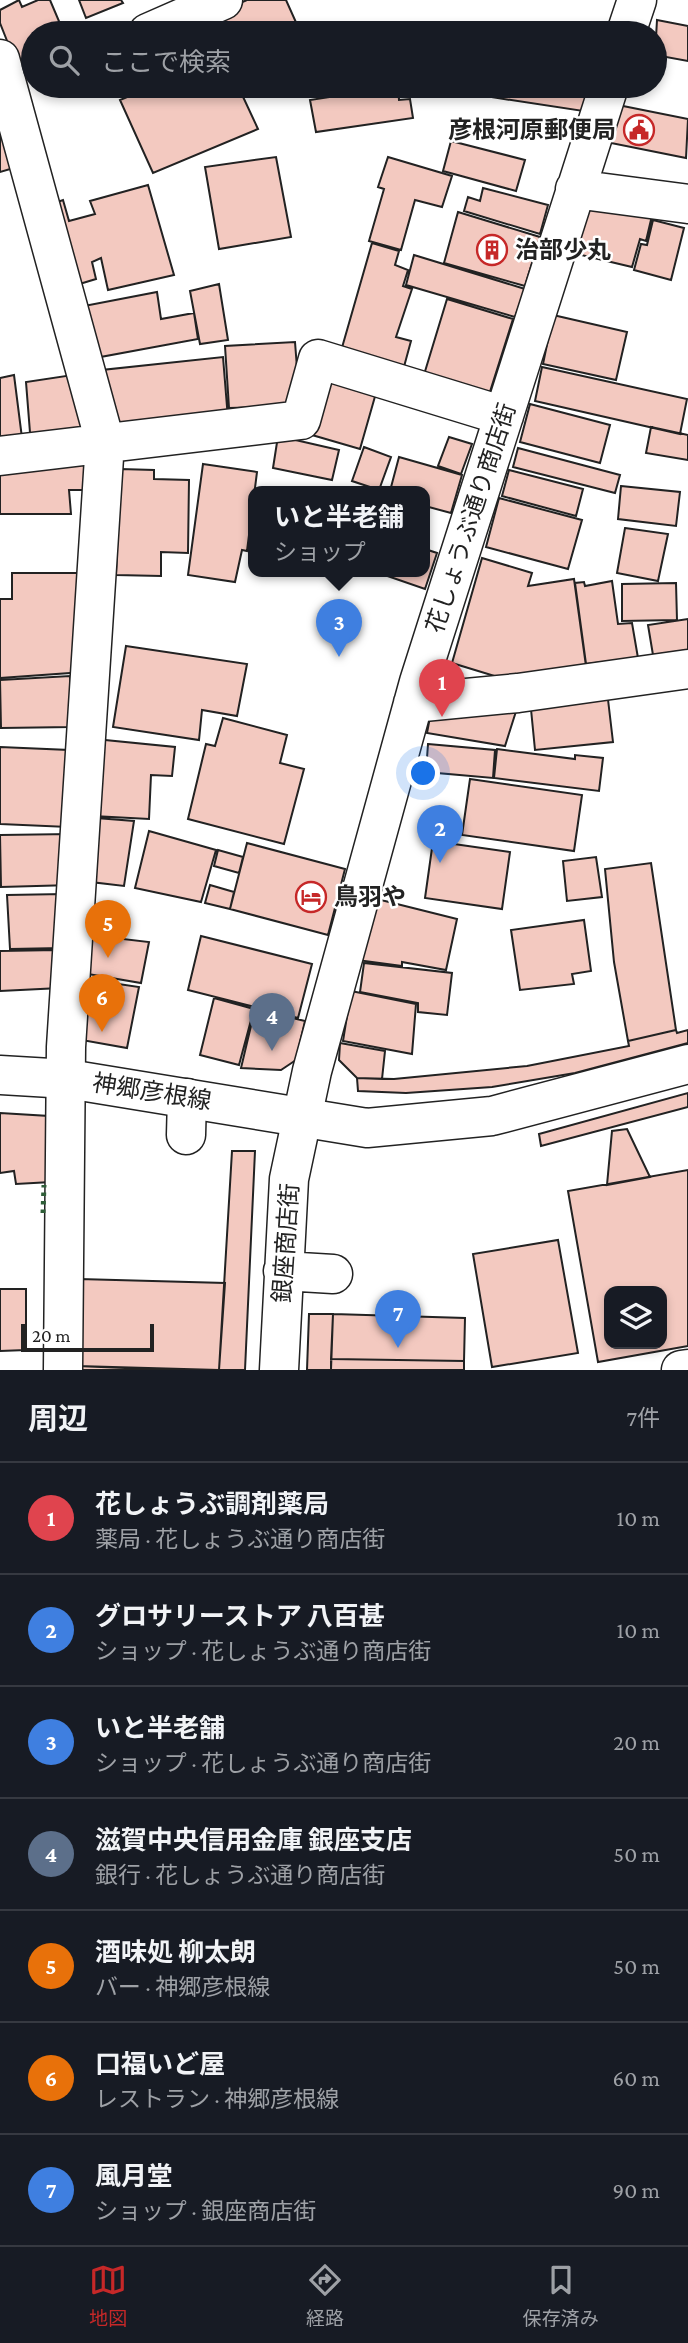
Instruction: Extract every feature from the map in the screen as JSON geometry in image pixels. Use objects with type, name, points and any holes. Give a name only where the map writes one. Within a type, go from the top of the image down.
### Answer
[{"type":"street","points":[[175,21],[223,0]]},
{"type":"street","points":[[14,79],[105,442],[100,616],[66,1047],[68,1079],[61,1231],[62,1370]]},
{"type":"street","name":"花しょうぶ通り商店街","points":[[302,1117],[430,614],[504,416],[605,98]]},
{"type":"street","points":[[575,189],[688,204]]},
{"type":"street","points":[[0,456],[301,420],[317,359],[504,416]]},
{"type":"street","points":[[411,687],[518,693],[688,669]]},
{"type":"street","name":"神郷彦根線","points":[[0,1075],[68,1079],[367,1128],[492,1116],[688,1064]]},
{"type":"street","points":[[186,1135],[187,1098]]},
{"type":"street","name":"銀座商店街","points":[[279,1370],[289,1179],[302,1117]]},
{"type":"street","points":[[284,1271],[332,1274]]},
{"type":"street","points":[[681,1370],[688,1369]]},
{"type":"building","points":[[19,0],[22,7],[38,0],[50,0],[59,21],[21,21],[21,76],[0,23],[0,10]]},
{"type":"building","points":[[79,0],[121,0],[123,3],[86,18]]},
{"type":"building","points":[[247,0],[286,0],[295,21],[204,21],[203,19]]},
{"type":"building","points":[[667,22],[688,26],[688,61],[667,57]]},
{"type":"building","points":[[244,98],[258,129],[153,173],[120,100]]},
{"type":"building","points":[[498,98],[588,98],[583,111]]},
{"type":"building","points":[[410,99],[413,118],[316,132],[310,100]]},
{"type":"building","points":[[618,105],[688,119],[686,158],[611,143]]},
{"type":"building","points":[[0,107],[17,167],[0,172]]},
{"type":"building","points":[[451,141],[525,160],[516,191],[443,171]]},
{"type":"building","points":[[276,157],[291,237],[219,249],[205,167]]},
{"type":"building","points":[[388,157],[452,176],[442,207],[415,200],[401,250],[369,241],[384,189],[378,187]]},
{"type":"building","points":[[148,185],[174,275],[108,290],[101,258],[92,262],[96,279],[73,286],[52,204],[63,200],[69,221],[95,214],[90,201]]},
{"type":"building","points":[[483,188],[548,205],[540,234],[464,211],[468,197],[480,201]]},
{"type":"building","points":[[585,198],[654,207],[646,241],[640,239],[632,267],[573,253]]},
{"type":"building","name":"治部少丸","points":[[458,212],[540,237],[525,286],[444,263]]},
{"type":"building","points":[[653,220],[684,228],[671,280],[634,270],[641,244],[647,245]]},
{"type":"building","points":[[372,243],[399,251],[395,265],[408,270],[403,286],[412,289],[396,337],[411,341],[402,374],[339,358]]},
{"type":"building","points":[[414,255],[525,289],[515,317],[406,285]]},
{"type":"building","points":[[219,284],[228,340],[200,344],[190,291]]},
{"type":"building","points":[[157,292],[161,319],[194,313],[198,339],[95,358],[84,306]]},
{"type":"building","points":[[447,299],[513,319],[488,398],[423,378]]},
{"type":"building","points":[[553,315],[627,332],[616,380],[543,364]]},
{"type":"building","points":[[295,342],[298,381],[294,406],[229,408],[225,346]]},
{"type":"building","points":[[223,357],[228,419],[111,432],[102,370]]},
{"type":"building","points":[[542,367],[687,399],[680,434],[535,401]]},
{"type":"building","points":[[330,372],[378,386],[360,449],[312,435]]},
{"type":"building","points":[[79,374],[95,436],[31,445],[26,382]]},
{"type":"building","points":[[14,375],[22,438],[0,441],[0,378]]},
{"type":"building","points":[[530,404],[610,425],[600,463],[520,442]]},
{"type":"building","points":[[651,427],[688,435],[688,460],[646,453]]},
{"type":"building","points":[[278,436],[339,450],[332,480],[273,468]]},
{"type":"building","points":[[449,437],[472,444],[461,474],[438,466]]},
{"type":"building","points":[[364,447],[391,457],[380,486],[367,486],[352,481]]},
{"type":"building","points":[[518,448],[620,475],[615,493],[513,467]]},
{"type":"building","points":[[399,457],[462,475],[451,513],[430,507],[430,486],[391,486]]},
{"type":"building","points":[[90,464],[89,490],[69,490],[71,514],[0,514],[0,471]]},
{"type":"building","points":[[203,464],[257,472],[255,486],[248,486],[247,551],[242,550],[235,582],[188,575]]},
{"type":"building","points":[[120,469],[154,470],[154,479],[189,480],[188,553],[161,552],[161,576],[116,575]]},
{"type":"building","points":[[509,470],[583,489],[576,516],[502,496]]},
{"type":"building","points":[[621,486],[680,492],[676,526],[618,519]]},
{"type":"building","points":[[499,498],[582,520],[568,569],[486,547]]},
{"type":"building","points":[[625,528],[668,534],[658,581],[617,573]]},
{"type":"building","points":[[430,551],[437,553],[430,574]]},
{"type":"building","points":[[482,558],[532,573],[528,586],[574,579],[586,666],[501,678],[452,663]]},
{"type":"building","points":[[12,573],[91,573],[84,672],[0,678],[0,599],[12,599]]},
{"type":"building","points":[[390,577],[429,577],[425,589]]},
{"type":"building","points":[[612,581],[618,624],[632,623],[638,658],[586,664],[575,583],[584,582],[585,586]]},
{"type":"building","points":[[676,583],[677,620],[622,621],[622,584]]},
{"type":"building","points":[[688,619],[688,650],[653,655],[648,625]]},
{"type":"building","points":[[126,646],[247,664],[237,716],[202,710],[199,740],[113,727]]},
{"type":"building","points":[[70,676],[72,727],[1,728],[0,680]]},
{"type":"building","points":[[607,691],[613,742],[535,750],[530,699]]},
{"type":"building","points":[[519,702],[505,746],[427,733],[432,706]]},
{"type":"building","points":[[223,718],[287,735],[280,763],[304,769],[284,844],[188,819],[206,744],[215,746]]},
{"type":"building","points":[[95,739],[175,747],[172,776],[151,775],[149,819],[93,816]]},
{"type":"building","points":[[428,744],[495,750],[493,778],[426,772]]},
{"type":"building","points":[[0,747],[69,750],[68,827],[0,824]]},
{"type":"building","points":[[497,749],[575,759],[575,755],[603,758],[599,791],[494,778]]},
{"type":"building","points":[[470,779],[582,795],[574,851],[462,835]]},
{"type":"building","points":[[96,818],[134,821],[124,886],[91,882]]},
{"type":"building","points":[[149,831],[216,850],[201,902],[135,888]]},
{"type":"building","points":[[71,834],[72,885],[1,887],[0,835]]},
{"type":"building","points":[[433,841],[510,852],[502,909],[425,898]]},
{"type":"building","points":[[247,843],[345,869],[328,935],[230,909]]},
{"type":"building","points":[[218,850],[243,857],[239,873],[214,866]]},
{"type":"building","points":[[596,857],[602,897],[567,901],[563,861]]},
{"type":"building","points":[[651,863],[676,1030],[628,1041],[614,962],[605,869]]},
{"type":"building","points":[[210,885],[234,892],[230,909],[205,903]]},
{"type":"building","points":[[64,894],[62,948],[10,949],[7,895]]},
{"type":"building","points":[[373,898],[457,919],[446,970],[402,962],[402,966],[357,960]]},
{"type":"building","points":[[584,920],[591,971],[572,974],[574,984],[520,990],[511,930]]},
{"type":"building","points":[[89,935],[149,942],[141,983],[82,973]]},
{"type":"building","points":[[201,936],[312,964],[298,1018],[188,990]]},
{"type":"building","points":[[58,950],[60,988],[0,991],[0,951]]},
{"type":"building","points":[[364,963],[452,973],[447,1015],[418,1012],[418,1003],[360,992]]},
{"type":"building","points":[[78,978],[139,987],[127,1048],[76,1039]]},
{"type":"building","points":[[351,991],[416,1004],[412,1054],[343,1041]]},
{"type":"building","points":[[214,998],[254,1009],[239,1065],[200,1055]]},
{"type":"building","points":[[255,1009],[305,1021],[296,1060],[281,1070],[241,1068]]},
{"type":"building","points":[[676,1030],[677,1033],[688,1030],[688,1043],[575,1073],[492,1087],[406,1093],[358,1091],[357,1078],[394,1079],[527,1066],[629,1046],[628,1041]]},
{"type":"building","points":[[340,1043],[385,1051],[382,1079],[357,1078],[339,1060]]},
{"type":"building","points":[[688,1093],[688,1107],[541,1146],[539,1134]]},
{"type":"building","points":[[0,1113],[49,1116],[51,1182],[16,1184],[14,1171],[0,1173]]},
{"type":"building","points":[[627,1129],[650,1177],[607,1185],[612,1131]]},
{"type":"building","points":[[232,1151],[255,1151],[245,1370],[219,1370]]},
{"type":"building","points":[[688,1170],[688,1346],[598,1362],[568,1191]]},
{"type":"building","points":[[558,1240],[578,1353],[492,1367],[473,1254]]},
{"type":"building","points":[[79,1279],[225,1283],[219,1370],[77,1366]]},
{"type":"building","points":[[0,1289],[26,1289],[26,1350],[0,1351]]},
{"type":"building","points":[[309,1314],[333,1314],[331,1370],[307,1370]]},
{"type":"building","points":[[333,1314],[465,1318],[464,1361],[331,1359]]},
{"type":"building","points":[[331,1359],[464,1361],[464,1370],[331,1370]]},
{"type":"building","points":[[77,1366],[173,1370],[77,1370]]},
{"type":"hedge","points":[[43,1213],[44,1185]]},
{"type":"place","name":"彦根河原郵便局","points":[[639,130]]},
{"type":"place","name":"治部少丸","points":[[492,250]]},
{"type":"place","name":"いと半老舗","points":[[339,657]]},
{"type":"place","name":"花しょうぶ調剤薬局","points":[[442,717]]},
{"type":"place","name":"グロサリーストア 八百甚","points":[[440,863]]},
{"type":"place","name":"鳥羽や","points":[[311,897]]},
{"type":"place","name":"酒味処 柳太朗","points":[[108,958]]},
{"type":"place","name":"口福いど屋","points":[[102,1032]]},
{"type":"place","name":"滋賀中央信用金庫 銀座支店","points":[[272,1051]]},
{"type":"place","name":"風月堂","points":[[398,1348]]}]
